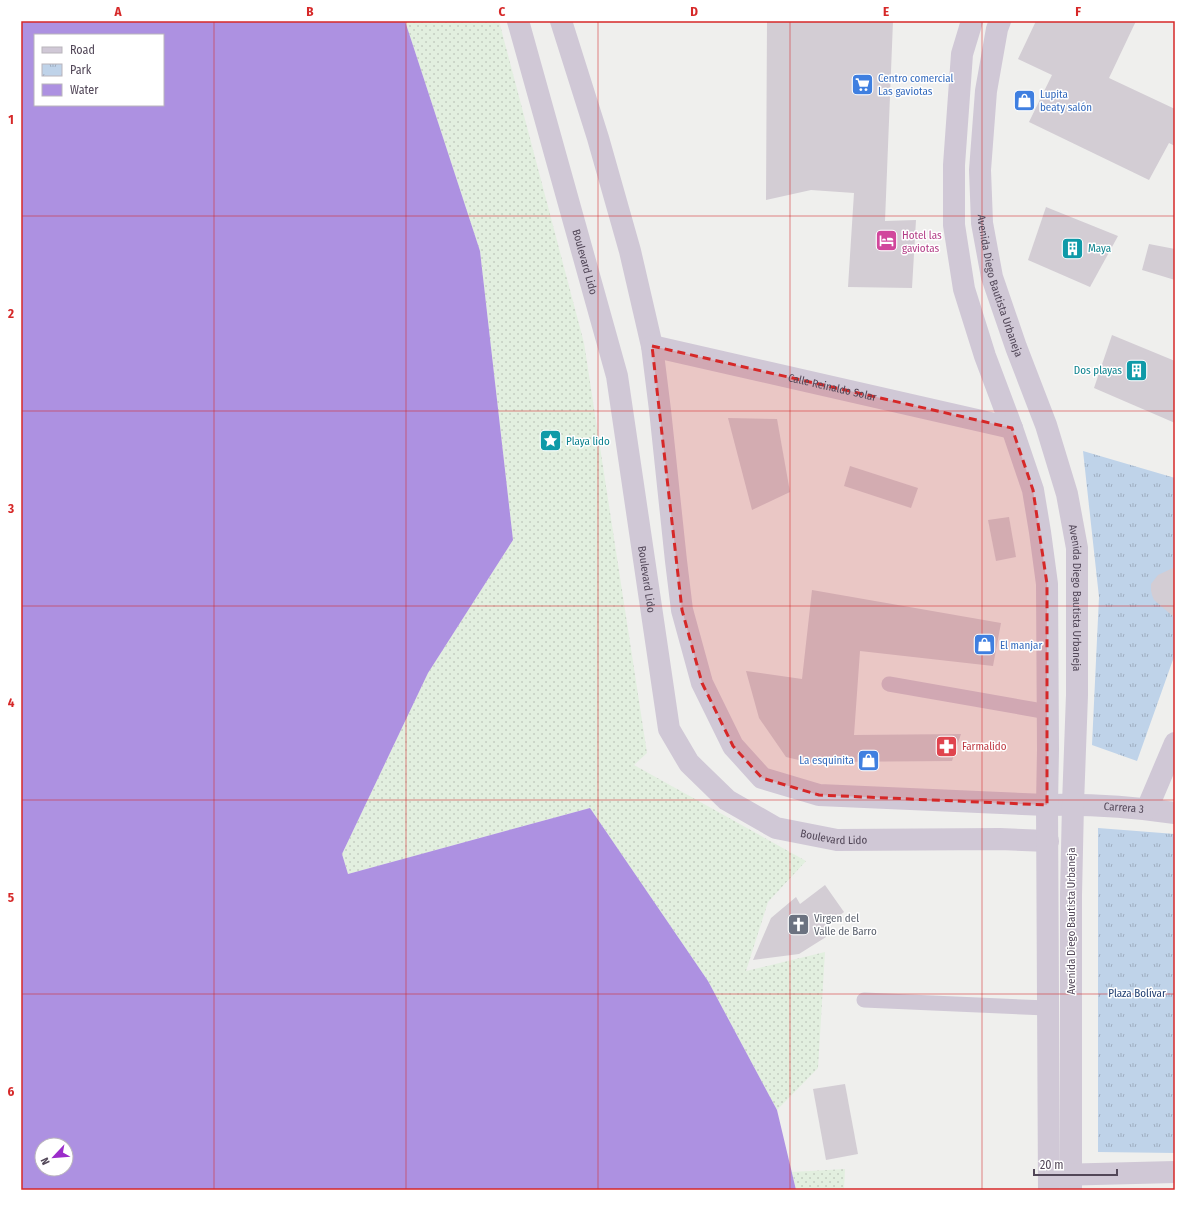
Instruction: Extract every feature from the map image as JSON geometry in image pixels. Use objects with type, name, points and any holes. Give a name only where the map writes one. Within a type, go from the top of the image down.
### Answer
[{"type":"street","name":"Boulevard Lido","points":[[518,21],[617,376],[669,729],[689,763],[727,800],[776,828],[837,840],[1000,839],[1048,841]]},
{"type":"street","points":[[561,21],[598,138],[630,251],[652,346],[682,610],[702,683],[733,746],[762,778],[819,795],[1047,805],[1073,804]]},
{"type":"street","points":[[972,21],[962,54],[954,165],[954,225],[964,289],[985,356],[1033,490],[1046,584],[1048,712],[1047,1008],[1049,1183],[1175,1172]]},
{"type":"street","name":"Avenida Diego Bautista Urbaneja","points":[[1000,21],[997,29],[986,91],[980,170],[982,224],[992,277],[1016,347],[1046,425],[1067,494],[1077,548],[1077,695],[1073,804],[1071,974],[1071,1182]]},
{"type":"street","name":"Calle Reinaldo Solar","points":[[652,346],[1012,428]]},
{"type":"street","points":[[1147,809],[1175,743]]},
{"type":"street","name":"Carrera 3","points":[[1073,804],[1147,809],[1175,813]]},
{"type":"lane","points":[[889,684],[1048,712]]},
{"type":"lane","points":[[864,1000],[1047,1008]]},
{"type":"highlighted area","points":[[652,346],[1012,428],[1033,490],[1047,584],[1047,805],[819,795],[762,778],[733,746],[702,683],[682,610]]},
{"type":"sand","name":"Playa lido","points":[[405,21],[499,21],[584,343],[647,753],[634,765],[806,861],[768,902],[746,971],[825,952],[818,1068],[777,1110],[708,981],[590,808],[348,874],[342,854],[428,673],[513,540],[480,251]]},
{"type":"sand","points":[[845,1169],[844,1190],[796,1190],[792,1172]]},
{"type":"green space","points":[[1083,451],[1175,478],[1175,654],[1137,761],[1092,745],[1099,597]]},
{"type":"green space","name":"Plaza Bolívar","points":[[1098,828],[1175,834],[1175,1153],[1098,1152]]},
{"type":"water","points":[[21,21],[405,21],[480,251],[513,540],[428,673],[342,854],[348,874],[590,808],[708,981],[777,1110],[796,1190],[21,1190]]},
{"type":"building","points":[[767,21],[893,21],[885,221],[916,220],[912,288],[848,287],[854,193],[811,190],[766,200]]},
{"type":"building","points":[[1036,21],[1136,21],[1109,78],[1175,109],[1175,146],[1169,143],[1149,180],[1029,122],[1052,75],[1018,59]]},
{"type":"building","name":"Maya","points":[[1046,207],[1118,236],[1090,287],[1028,260]]},
{"type":"building","points":[[1149,244],[1175,249],[1175,280],[1142,270]]},
{"type":"building","name":"Dos playas","points":[[1112,335],[1175,361],[1175,423],[1094,388]]},
{"type":"building","points":[[728,418],[777,419],[790,492],[752,510]]},
{"type":"building","points":[[850,466],[918,488],[911,508],[844,486]]},
{"type":"building","points":[[1009,517],[1016,557],[996,561],[988,520]]},
{"type":"building","points":[[1175,567],[1175,618],[1154,600],[1151,584],[1158,575]]},
{"type":"building","points":[[812,590],[1001,623],[993,666],[860,651],[854,735],[961,734],[952,761],[821,762],[820,765],[786,757],[759,718],[746,671],[802,679]]},
{"type":"building","name":"Virgen del Valle de Barro","points":[[825,885],[844,912],[821,930],[826,937],[799,954],[753,960],[771,918],[796,897],[800,904]]},
{"type":"building","points":[[845,1084],[858,1154],[826,1160],[813,1089]]},
{"type":"place","name":"Centro comercial Las gaviotas","points":[[862,84]]},
{"type":"place","name":"Lupita beaty salón","points":[[1025,100]]},
{"type":"place","name":"Hotel las gaviotas","points":[[887,241]]},
{"type":"place","name":"Maya","points":[[1072,248]]},
{"type":"place","name":"Dos playas","points":[[1137,370]]},
{"type":"place","name":"Playa lido","points":[[550,441]]},
{"type":"place","name":"El manjar","points":[[985,645]]},
{"type":"place","name":"Farmalido","points":[[946,746]]},
{"type":"place","name":"La esquinita","points":[[869,760]]},
{"type":"place","name":"Virgen del Valle de Barro","points":[[799,924]]}]
